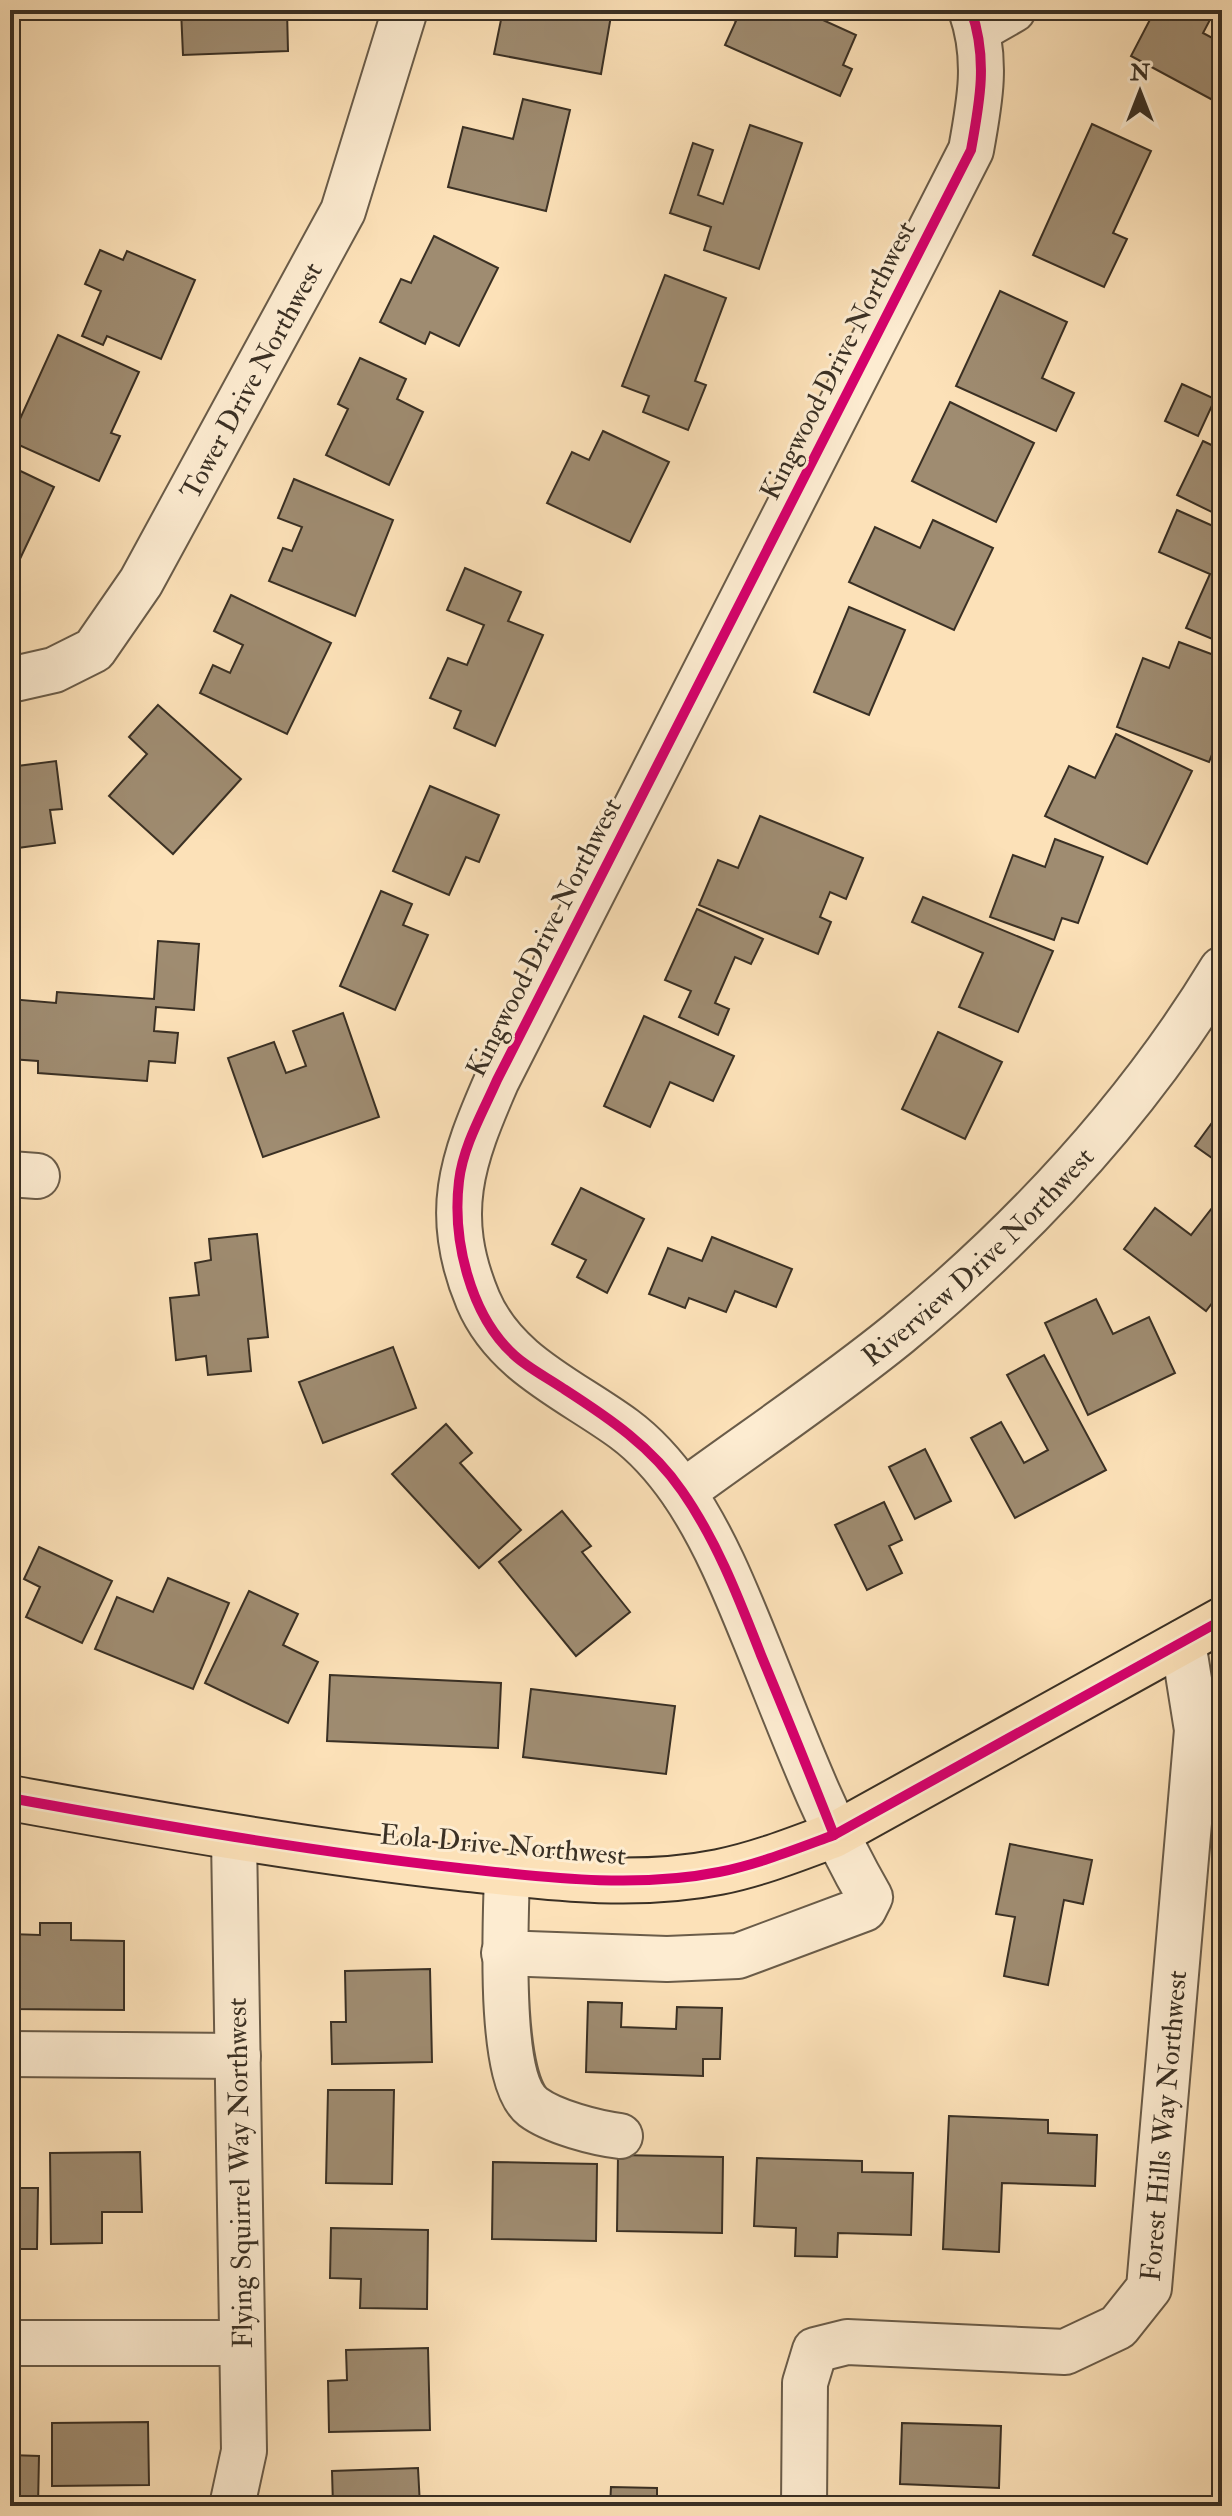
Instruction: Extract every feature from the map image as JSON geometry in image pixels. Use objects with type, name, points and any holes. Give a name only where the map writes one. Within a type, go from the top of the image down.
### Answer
[{"type":"main road","name":"Eola Drive Northwest","points":[[10,1798],[234,1838],[507,1873],[637,1880],[716,1872],[772,1858],[834,1835],[1222,1620]]},
{"type":"street","name":"Tower Drive Northwest","points":[[10,680],[54,670],[94,650],[141,582],[343,211],[405,10]]},
{"type":"street","name":"Kingwood Drive Northwest","points":[[504,1953],[667,1959],[738,1956],[864,1909],[870,1897],[834,1835],[741,1606],[713,1544],[683,1492],[660,1462],[627,1431],[514,1355],[494,1330],[479,1302],[460,1243],[459,1179],[470,1142],[497,1080],[971,150],[983,79],[987,17]]},
{"type":"street","name":"Riverview Drive Northwest","points":[[683,1492],[897,1335],[1015,1229],[1116,1120],[1222,969]]},
{"type":"street","name":"Forest Hills Way Northwest","points":[[804,2506],[805,2383],[815,2350],[847,2342],[1065,2352],[1118,2327],[1149,2288],[1197,1730],[1183,1642]]},
{"type":"street","name":"Flying Squirrel Way Northwest","points":[[232,2506],[244,2451],[234,1838]]},
{"type":"street","points":[[507,1873],[504,1977],[517,2085],[532,2106],[594,2132],[620,2136]]},
{"type":"street","points":[[10,2054],[238,2056]]},
{"type":"street","points":[[10,2343],[242,2343]]},
{"type":"building","points":[[181,10],[287,10],[288,51],[183,55]]},
{"type":"building","points":[[503,10],[548,16],[549,10],[612,10],[601,74],[494,54]]},
{"type":"building","points":[[723,10],[801,10],[856,35],[843,65],[852,69],[840,96],[725,45],[736,21],[721,14]]},
{"type":"building","points":[[1155,10],[1200,10],[1212,16],[1203,33],[1222,43],[1222,105],[1131,56]]},
{"type":"building","points":[[523,99],[570,110],[546,211],[448,187],[463,127],[513,139]]},
{"type":"building","points":[[1092,124],[1151,151],[1113,233],[1127,239],[1104,287],[1033,255]]},
{"type":"building","points":[[750,125],[802,143],[759,269],[704,250],[711,227],[670,213],[693,143],[713,150],[698,195],[723,204]]},
{"type":"building","points":[[434,236],[498,268],[459,346],[430,332],[425,344],[380,322],[401,279],[411,283]]},
{"type":"building","points":[[100,250],[123,260],[127,251],[195,280],[161,359],[107,336],[103,345],[82,336],[101,291],[85,284]]},
{"type":"building","points":[[665,275],[726,298],[695,381],[706,385],[688,430],[643,412],[649,396],[622,386]]},
{"type":"building","points":[[1000,291],[1067,322],[1042,378],[1074,393],[1056,431],[956,386]]},
{"type":"building","points":[[58,335],[139,372],[111,433],[120,436],[99,481],[10,441]]},
{"type":"building","points":[[360,358],[406,379],[397,399],[423,412],[389,485],[326,455],[348,409],[338,404]]},
{"type":"building","points":[[1182,384],[1215,399],[1198,436],[1165,421]]},
{"type":"building","points":[[950,402],[1034,443],[996,522],[912,481]]},
{"type":"building","points":[[603,431],[669,462],[630,542],[547,503],[572,452],[589,460]]},
{"type":"building","points":[[1203,441],[1222,450],[1222,517],[1177,495]]},
{"type":"building","points":[[10,466],[54,487],[10,580]]},
{"type":"building","points":[[294,479],[393,520],[355,616],[269,581],[283,548],[292,551],[302,527],[278,518]]},
{"type":"building","points":[[1177,510],[1222,530],[1222,643],[1186,628],[1210,574],[1159,552]]},
{"type":"building","points":[[933,520],[993,548],[954,630],[849,582],[875,527],[920,548]]},
{"type":"building","points":[[465,568],[521,592],[508,621],[543,635],[495,746],[454,728],[461,711],[430,698],[448,658],[467,665],[484,625],[447,610]]},
{"type":"building","points":[[231,595],[331,643],[287,734],[200,693],[213,665],[230,673],[243,645],[214,631]]},
{"type":"building","points":[[849,607],[905,630],[869,715],[814,692]]},
{"type":"building","points":[[1179,642],[1222,658],[1222,729],[1209,762],[1117,727],[1143,658],[1169,668]]},
{"type":"building","points":[[158,705],[241,779],[173,854],[109,796],[147,754],[129,737]]},
{"type":"building","points":[[1116,734],[1192,771],[1147,864],[1045,816],[1069,766],[1095,778]]},
{"type":"building","points":[[56,761],[62,809],[50,810],[55,843],[10,849],[10,767]]},
{"type":"building","points":[[430,786],[499,815],[479,862],[466,857],[449,895],[393,871]]},
{"type":"building","points":[[760,816],[863,858],[846,899],[830,892],[820,917],[831,922],[818,954],[699,905],[718,860],[738,868]]},
{"type":"building","points":[[1055,839],[1103,857],[1078,923],[1062,918],[1054,940],[990,917],[1013,855],[1045,867]]},
{"type":"building","points":[[381,891],[412,904],[403,925],[428,935],[395,1010],[340,986]]},
{"type":"building","points":[[923,897],[1053,951],[1018,1032],[959,1007],[983,953],[912,922]]},
{"type":"building","points":[[697,909],[763,939],[751,964],[735,957],[715,1003],[729,1009],[718,1035],[679,1017],[691,991],[665,980]]},
{"type":"building","points":[[158,941],[199,944],[194,1010],[156,1007],[154,1031],[178,1033],[175,1063],[149,1061],[147,1081],[38,1073],[38,1061],[10,1059],[10,999],[56,1003],[57,992],[154,999]]},
{"type":"building","points":[[343,1013],[379,1117],[263,1157],[228,1058],[274,1042],[286,1073],[306,1066],[293,1031]]},
{"type":"building","points":[[644,1016],[734,1056],[713,1101],[670,1082],[650,1127],[604,1106]]},
{"type":"building","points":[[938,1032],[1002,1062],[965,1139],[902,1109]]},
{"type":"building","points":[[1222,1109],[1222,1165],[1195,1146]]},
{"type":"building","points":[[581,1188],[644,1219],[607,1293],[577,1277],[586,1260],[552,1244]]},
{"type":"building","points":[[1219,1199],[1222,1202],[1222,1290],[1206,1311],[1124,1249],[1155,1208],[1191,1235]]},
{"type":"building","points":[[257,1234],[268,1337],[248,1339],[251,1371],[208,1375],[206,1356],[176,1360],[170,1298],[199,1295],[195,1263],[211,1260],[209,1239]]},
{"type":"building","points":[[712,1237],[792,1269],[776,1307],[735,1291],[726,1312],[689,1298],[685,1308],[649,1294],[668,1248],[702,1261]]},
{"type":"building","points":[[1096,1299],[1113,1334],[1149,1317],[1175,1373],[1088,1415],[1045,1323]]},
{"type":"building","points":[[393,1347],[416,1408],[323,1443],[299,1382]]},
{"type":"building","points":[[1044,1355],[1106,1470],[1015,1518],[971,1438],[1001,1422],[1024,1463],[1048,1450],[1007,1375]]},
{"type":"building","points":[[446,1424],[472,1453],[460,1463],[521,1530],[479,1568],[392,1474]]},
{"type":"building","points":[[925,1449],[951,1501],[915,1519],[889,1467]]},
{"type":"building","points":[[884,1502],[902,1540],[889,1546],[902,1573],[867,1590],[835,1525]]},
{"type":"building","points":[[562,1511],[591,1546],[582,1552],[630,1612],[576,1656],[499,1562]]},
{"type":"building","points":[[39,1547],[112,1581],[82,1643],[26,1617],[40,1587],[24,1579]]},
{"type":"building","points":[[168,1578],[229,1603],[193,1689],[95,1649],[117,1597],[153,1612]]},
{"type":"building","points":[[249,1591],[298,1614],[283,1645],[318,1662],[288,1723],[205,1683]]},
{"type":"building","points":[[330,1675],[501,1683],[498,1748],[327,1741]]},
{"type":"building","points":[[531,1689],[675,1706],[666,1774],[523,1757]]},
{"type":"building","points":[[1010,1844],[1092,1860],[1083,1904],[1064,1900],[1048,1985],[1004,1976],[1015,1917],[996,1914]]},
{"type":"building","points":[[40,1923],[71,1923],[71,1940],[124,1941],[124,2010],[10,2009],[10,1934],[40,1935]]},
{"type":"building","points":[[430,1969],[432,2062],[332,2064],[331,2022],[346,2022],[345,1971]]},
{"type":"building","points":[[588,2002],[622,2003],[621,2027],[676,2029],[677,2007],[722,2008],[720,2059],[703,2059],[703,2076],[586,2072]]},
{"type":"building","points":[[328,2090],[394,2090],[392,2184],[326,2183]]},
{"type":"building","points":[[949,2116],[1048,2120],[1048,2133],[1097,2135],[1095,2186],[1002,2183],[999,2252],[943,2249]]},
{"type":"building","points":[[140,2152],[142,2212],[102,2212],[102,2243],[51,2244],[50,2153]]},
{"type":"building","points":[[618,2155],[723,2157],[722,2233],[617,2231]]},
{"type":"building","points":[[757,2158],[862,2161],[862,2172],[913,2173],[911,2235],[838,2233],[837,2257],[795,2256],[796,2228],[754,2226]]},
{"type":"building","points":[[493,2162],[597,2164],[596,2241],[492,2239]]},
{"type":"building","points":[[10,2188],[38,2188],[37,2249],[10,2249]]},
{"type":"building","points":[[331,2228],[428,2230],[427,2309],[360,2308],[361,2279],[330,2278]]},
{"type":"building","points":[[428,2348],[430,2430],[329,2432],[328,2381],[347,2380],[346,2350]]},
{"type":"building","points":[[148,2422],[149,2485],[52,2486],[52,2423]]},
{"type":"building","points":[[902,2423],[1001,2426],[999,2488],[900,2484]]},
{"type":"building","points":[[10,2455],[39,2456],[38,2506],[10,2506]]},
{"type":"building","points":[[418,2468],[420,2506],[333,2506],[332,2471]]},
{"type":"building","points":[[611,2487],[657,2488],[657,2506],[610,2506]]},
{"type":"cycle path","points":[[834,1835],[744,1613],[695,1510],[670,1475],[629,1434],[514,1355],[486,1319],[475,1298],[462,1251],[458,1227],[459,1181],[469,1142],[497,1080],[971,150],[981,80],[979,45],[971,10]]},
{"type":"cycle path","points":[[10,1798],[290,1846],[459,1868],[589,1880],[687,1877],[748,1865],[834,1835],[1222,1620]]}]
